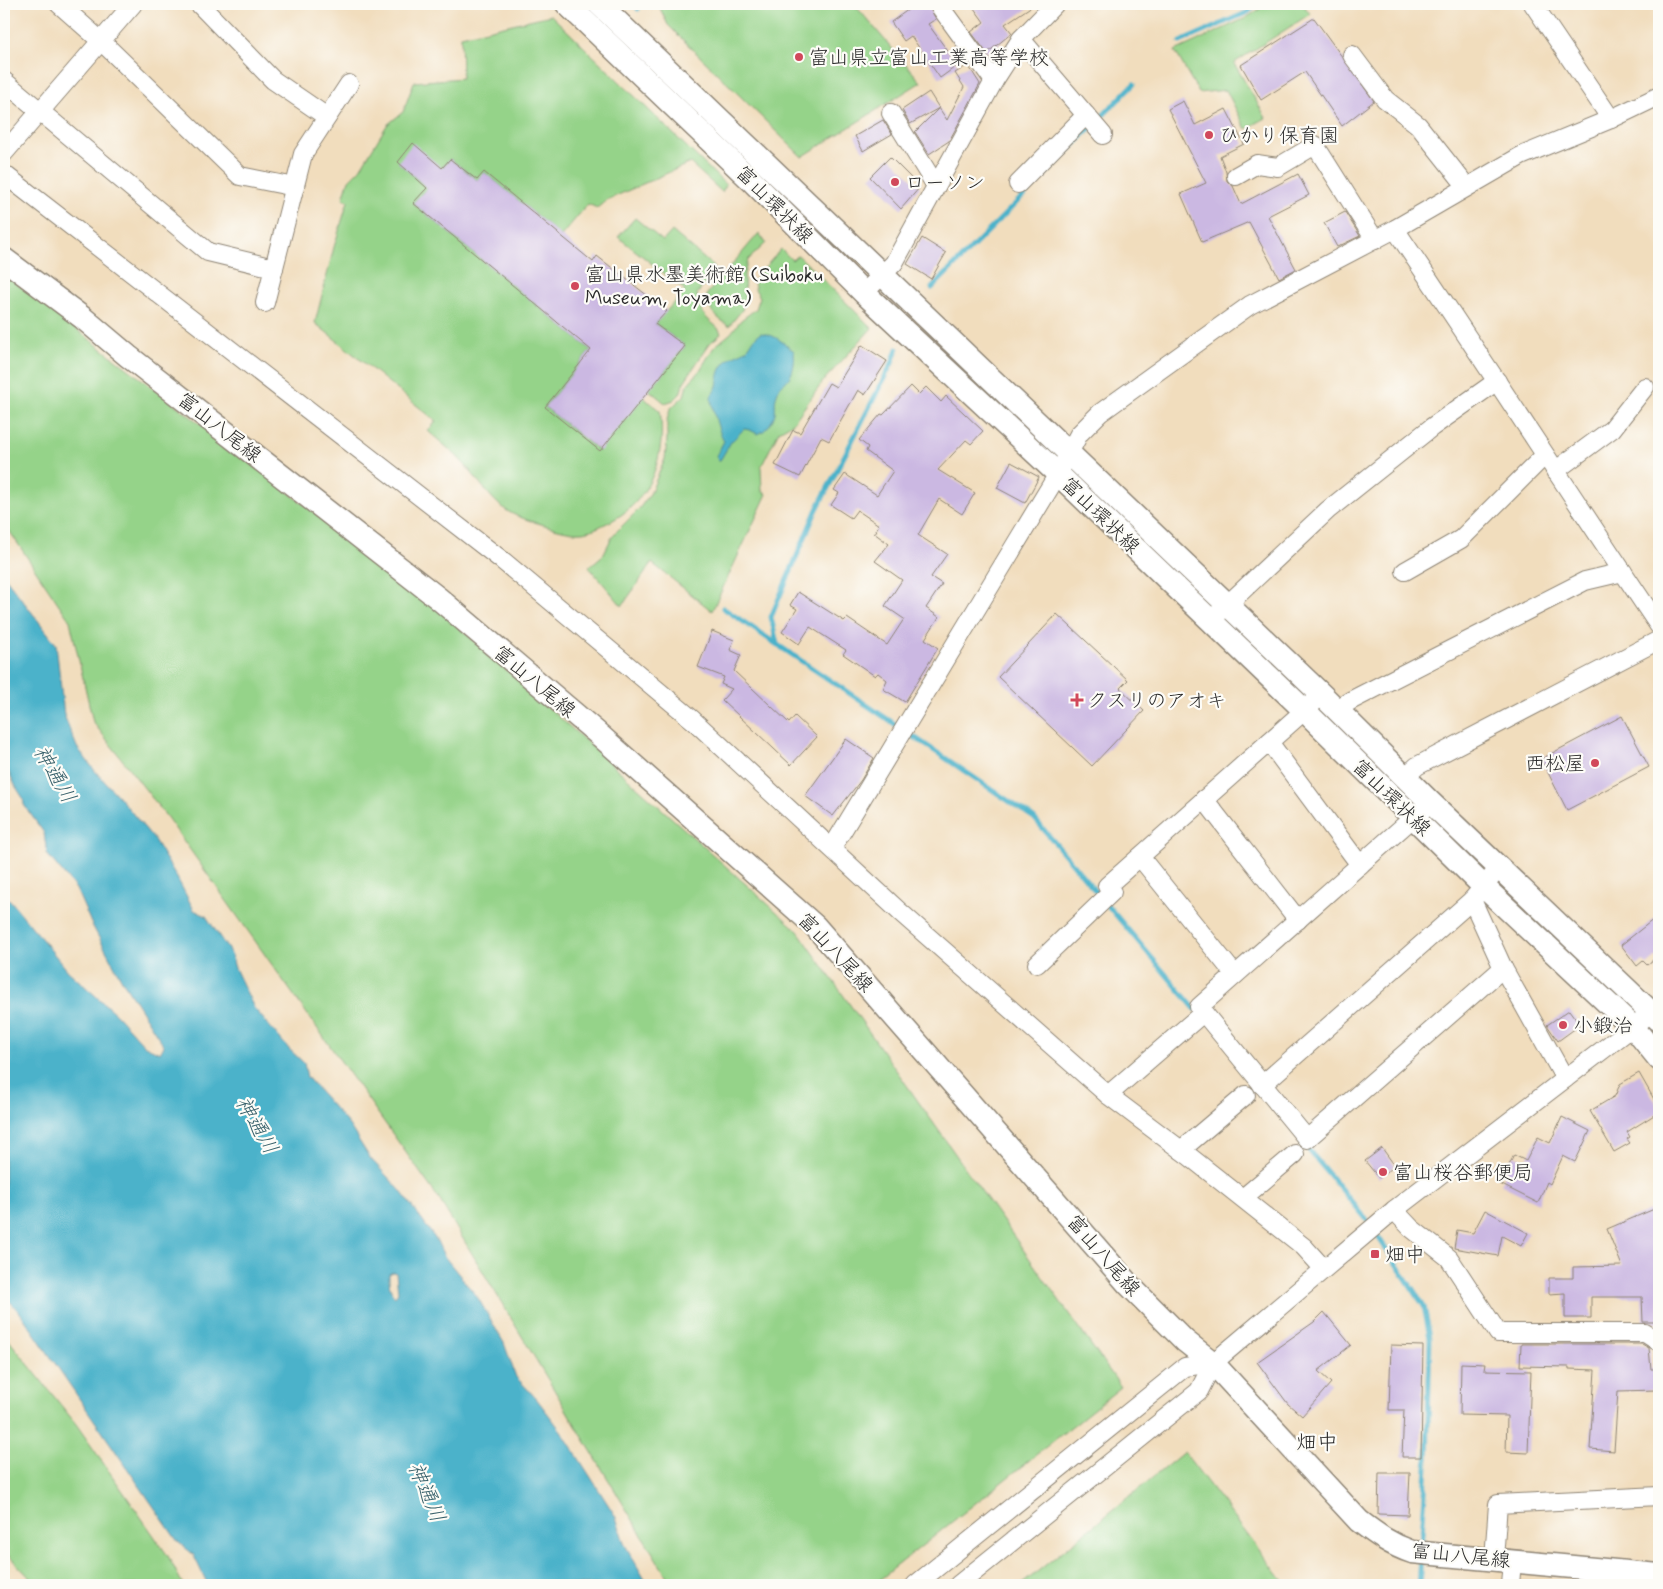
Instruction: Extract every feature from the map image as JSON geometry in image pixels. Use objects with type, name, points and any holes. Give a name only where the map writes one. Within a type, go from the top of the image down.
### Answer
[{"type":"main road","name":"富山環状線","points":[[566,4],[752,180],[864,293],[1058,474],[1304,710],[1414,818],[1477,893],[1634,1028]]},
{"type":"main road","name":"富山環状線","points":[[599,4],[1329,702],[1430,802],[1657,1012]]},
{"type":"main road","name":"富山八尾線","points":[[4,259],[83,318],[128,356],[438,598],[596,732],[815,926],[1129,1284],[1185,1341],[1213,1362],[1360,1521],[1380,1537],[1400,1548],[1420,1553],[1503,1560],[1650,1578]]},
{"type":"main road","points":[[1634,1028],[1659,1058]]},
{"type":"street","points":[[59,4],[101,41],[240,176],[295,187]]},
{"type":"street","points":[[4,153],[134,4]]},
{"type":"street","points":[[199,4],[273,80],[327,117]]},
{"type":"street","points":[[938,4],[994,81]]},
{"type":"street","points":[[864,293],[894,263],[994,81],[1021,39],[1054,4]]},
{"type":"street","points":[[1540,7],[1611,119]]},
{"type":"street","points":[[1018,184],[1095,125],[1021,39]]},
{"type":"street","points":[[1352,55],[1385,99],[1418,125],[1467,187]]},
{"type":"street","points":[[4,81],[208,252],[274,268]]},
{"type":"street","points":[[265,303],[303,154],[349,84]]},
{"type":"street","points":[[832,848],[1058,474],[1079,434],[1100,413],[1250,305],[1395,229],[1521,156],[1611,119],[1659,96]]},
{"type":"street","points":[[891,113],[936,186]]},
{"type":"street","points":[[1236,176],[1257,164],[1278,167],[1315,145],[1374,240]]},
{"type":"street","points":[[4,174],[495,555],[693,720],[900,912],[1108,1095],[1304,1247],[1323,1268]]},
{"type":"street","points":[[1395,229],[1659,626]]},
{"type":"street","points":[[1210,621],[1328,510],[1432,427],[1497,381]]},
{"type":"street","points":[[1555,471],[1612,429],[1645,387]]},
{"type":"street","points":[[1405,571],[1461,538],[1545,455]]},
{"type":"street","points":[[1037,964],[1112,892],[1108,886],[1304,710],[1329,702],[1350,701],[1585,581],[1622,572]]},
{"type":"street","points":[[1405,777],[1417,766],[1659,640]]},
{"type":"street","points":[[1269,742],[1360,865]]},
{"type":"street","points":[[1204,799],[1298,920]]},
{"type":"street","points":[[1430,802],[1198,1007],[1198,1017],[1262,1085],[1306,1139],[1503,968]]},
{"type":"street","points":[[1140,856],[1235,975]]},
{"type":"street","points":[[1262,1085],[1477,893],[1500,867]]},
{"type":"street","points":[[1477,893],[1503,968],[1565,1079]]},
{"type":"street","points":[[958,1585],[1199,1391],[1213,1362],[1387,1215],[1565,1079],[1657,1012]]},
{"type":"street","points":[[1108,1095],[1198,1017]]},
{"type":"street","points":[[1180,1150],[1246,1096]]},
{"type":"street","points":[[1243,1198],[1295,1154]]},
{"type":"street","points":[[1387,1215],[1411,1228],[1449,1258],[1498,1333],[1645,1333],[1659,1342]]},
{"type":"street","points":[[915,1585],[1185,1367],[1213,1362]]},
{"type":"street","points":[[1510,1585],[1503,1560],[1498,1504],[1659,1496]]},
{"type":"green space","name":"富山県立富山工業高等学校","points":[[658,4],[854,4],[921,82],[802,157],[668,25]]},
{"type":"green space","points":[[1267,4],[1303,4],[1310,14],[1234,63],[1266,118],[1246,129],[1226,90],[1199,93],[1175,51],[1246,18]]},
{"type":"green space","points":[[551,15],[726,185],[722,192],[690,163],[607,200],[597,208],[588,204],[561,236],[484,172],[477,180],[450,159],[432,180],[398,162],[427,188],[413,203],[591,350],[545,407],[599,451],[643,397],[660,411],[661,444],[658,461],[645,491],[622,515],[589,531],[582,532],[546,526],[516,516],[503,508],[461,460],[428,431],[436,421],[315,323],[334,247],[348,201],[343,198],[349,180],[360,169],[387,125],[403,112],[414,82],[462,78],[461,36]]},
{"type":"green space","points":[[635,218],[663,241],[672,231],[714,267],[713,274],[697,294],[703,314],[721,334],[710,343],[684,382],[680,394],[674,400],[665,403],[649,390],[685,346],[655,324],[685,290],[618,237]]},
{"type":"green space","points":[[759,233],[766,243],[748,260],[744,274],[745,296],[742,310],[729,326],[710,309],[707,294]]},
{"type":"green space","points":[[781,249],[792,260],[798,255],[872,328],[825,379],[793,423],[779,431],[761,467],[762,491],[767,494],[712,611],[652,563],[622,606],[589,567],[603,555],[613,535],[638,510],[650,494],[665,459],[667,420],[670,409],[684,396],[687,385],[700,370],[714,347],[731,333],[741,320],[756,309],[760,297],[755,289],[754,280]]},
{"type":"green space","points":[[4,274],[224,442],[444,614],[798,931],[1121,1387],[873,1585],[672,1585],[439,1199],[166,816],[93,722],[70,621],[4,523]]},
{"type":"green space","points":[[4,1334],[76,1424],[168,1556],[183,1585],[37,1585],[4,1551]]},
{"type":"green space","points":[[1184,1452],[1286,1585],[1021,1585]]},
{"type":"water","points":[[761,333],[776,338],[794,351],[792,372],[778,390],[775,413],[769,426],[758,434],[744,429],[731,442],[719,462],[716,456],[724,441],[716,420],[711,397],[723,365],[746,350]]},
{"type":"water","name":"神通川","points":[[4,576],[56,644],[64,715],[77,747],[95,771],[153,838],[194,910],[206,916],[231,954],[235,968],[254,1008],[289,1049],[304,1063],[307,1077],[349,1125],[370,1158],[400,1190],[437,1241],[444,1256],[478,1298],[504,1343],[516,1377],[536,1398],[562,1432],[616,1517],[624,1543],[648,1585],[208,1585],[193,1554],[178,1542],[21,1314],[4,1295],[4,895],[68,971],[117,1015],[145,1046],[160,1053],[164,1046],[123,982],[91,923],[76,889],[47,854],[44,833],[24,805],[23,798],[4,763]],"holes":[[[396,1273],[398,1292],[395,1296],[390,1289],[389,1274]]]},
{"type":"building","points":[[916,4],[928,5],[936,19],[928,24],[958,65],[940,78],[911,36],[904,41],[891,22]]},
{"type":"building","points":[[971,4],[1035,4],[1005,24],[1012,33],[987,53],[971,32],[984,22]]},
{"type":"building","points":[[1314,18],[1374,101],[1342,126],[1305,72],[1261,100],[1241,65]]},
{"type":"building","points":[[968,65],[980,84],[949,141],[929,154],[915,132],[939,108],[947,120],[964,87],[955,73]]},
{"type":"building","points":[[929,92],[939,108],[910,124],[902,110]]},
{"type":"building","points":[[1183,101],[1195,125],[1226,109],[1244,144],[1220,156],[1227,181],[1233,186],[1241,204],[1298,174],[1309,195],[1268,216],[1296,269],[1279,278],[1249,222],[1202,242],[1181,194],[1206,183],[1168,109]]},
{"type":"building","points":[[883,120],[892,134],[863,151],[855,136]]},
{"type":"building","name":"富山県水墨美術館 (Suiboku Museum, Toyama)","points":[[413,143],[442,168],[450,159],[477,180],[484,172],[593,262],[597,256],[667,311],[655,324],[685,346],[600,451],[545,407],[591,350],[413,203],[427,188],[398,162]]},
{"type":"building","name":"ローソン","points":[[890,157],[920,187],[901,209],[870,177]]},
{"type":"building","points":[[1345,212],[1360,236],[1337,247],[1324,223]]},
{"type":"building","points":[[922,238],[946,253],[931,279],[907,264]]},
{"type":"building","points":[[862,345],[887,361],[865,395],[858,390],[829,441],[821,437],[800,477],[775,465],[793,430],[800,433],[829,383],[836,387]]},
{"type":"building","points":[[911,386],[919,394],[926,387],[941,402],[946,396],[983,431],[971,444],[966,440],[938,470],[975,493],[962,514],[939,499],[918,535],[947,554],[931,577],[942,584],[926,608],[939,617],[925,639],[938,648],[905,702],[883,689],[887,680],[878,673],[875,676],[843,654],[846,650],[810,627],[799,644],[782,632],[797,609],[790,605],[798,592],[844,621],[847,618],[887,645],[904,619],[885,606],[902,580],[875,561],[889,544],[874,533],[879,525],[857,510],[851,518],[831,505],[839,493],[834,490],[845,474],[877,495],[893,471],[866,451],[868,447],[859,440],[881,414],[883,415]]},
{"type":"building","points":[[1011,462],[1039,477],[1025,503],[997,488]]},
{"type":"building","name":"クスリのアオキ","points":[[1057,614],[1128,680],[1120,688],[1144,711],[1092,766],[998,677]]},
{"type":"building","points":[[712,631],[734,640],[730,650],[741,655],[734,671],[789,723],[795,716],[817,737],[791,765],[722,700],[732,689],[721,684],[724,677],[698,667]]},
{"type":"building","name":"西松屋","points":[[1622,716],[1649,767],[1567,810],[1541,759]]},
{"type":"building","points":[[846,739],[874,758],[861,780],[833,816],[805,796]]},
{"type":"building","points":[[1659,915],[1659,955],[1647,965],[1643,961],[1637,966],[1621,945]]},
{"type":"building","name":"小鍛治","points":[[1569,1010],[1580,1025],[1558,1041],[1547,1025]]},
{"type":"building","points":[[1639,1073],[1659,1108],[1659,1112],[1627,1132],[1630,1137],[1627,1139],[1630,1143],[1614,1152],[1590,1111],[1615,1096],[1620,1084]]},
{"type":"building","points":[[1562,1117],[1590,1131],[1575,1162],[1563,1156],[1550,1184],[1547,1182],[1538,1203],[1500,1184],[1514,1155],[1526,1161],[1538,1137],[1550,1143]]},
{"type":"building","points":[[1382,1148],[1395,1166],[1379,1178],[1365,1161]]},
{"type":"building","points":[[1659,1207],[1659,1322],[1643,1322],[1642,1297],[1591,1297],[1591,1318],[1565,1318],[1565,1293],[1549,1294],[1549,1278],[1573,1278],[1573,1267],[1622,1266],[1607,1229]]},
{"type":"building","points":[[1485,1210],[1528,1233],[1521,1246],[1502,1236],[1498,1256],[1454,1248],[1457,1230],[1473,1233]]},
{"type":"building","points":[[1324,1312],[1351,1345],[1318,1371],[1331,1383],[1302,1416],[1288,1404],[1257,1362],[1314,1322]]},
{"type":"building","points":[[1521,1344],[1642,1344],[1649,1348],[1651,1369],[1657,1369],[1657,1390],[1618,1391],[1614,1451],[1590,1449],[1595,1370],[1569,1369],[1569,1367],[1520,1366]]},
{"type":"building","points":[[1391,1345],[1423,1346],[1421,1457],[1402,1457],[1404,1410],[1389,1410]]},
{"type":"building","points":[[1461,1363],[1485,1364],[1484,1370],[1531,1371],[1528,1453],[1506,1452],[1507,1416],[1460,1415]]},
{"type":"building","points":[[1379,1473],[1410,1473],[1408,1515],[1378,1514]]},
{"type":"waterway","points":[[637,4],[638,9]]},
{"type":"waterway","points":[[1180,42],[1248,12],[1257,4]]},
{"type":"waterway","points":[[932,288],[1134,84]]},
{"type":"waterway","points":[[777,644],[771,617],[816,511],[892,363],[897,349]]},
{"type":"waterway","points":[[723,608],[1034,818],[1195,1009]]},
{"type":"waterway","points":[[1302,1142],[1367,1220],[1424,1306],[1430,1338],[1427,1467],[1421,1547]]},
{"type":"waterway","points":[[1419,1585],[1421,1558]]},
{"type":"place","name":"富山県立富山工業高等学校","points":[[799,57]]},
{"type":"place","name":"ひかり保育園","points":[[1209,135]]},
{"type":"place","name":"ローソン","points":[[895,182]]},
{"type":"place","name":"富山県水墨美術館 (Suiboku Museum, Toyama)","points":[[575,286]]},
{"type":"place","name":"クスリのアオキ","points":[[1077,700]]},
{"type":"place","name":"西松屋","points":[[1595,763]]},
{"type":"place","name":"小鍛治","points":[[1563,1025]]},
{"type":"place","name":"富山桜谷郵便局","points":[[1383,1172]]},
{"type":"place","name":"畑中","points":[[1375,1254]]},
{"type":"district","name":"畑中","points":[[1317,1442]]}]
